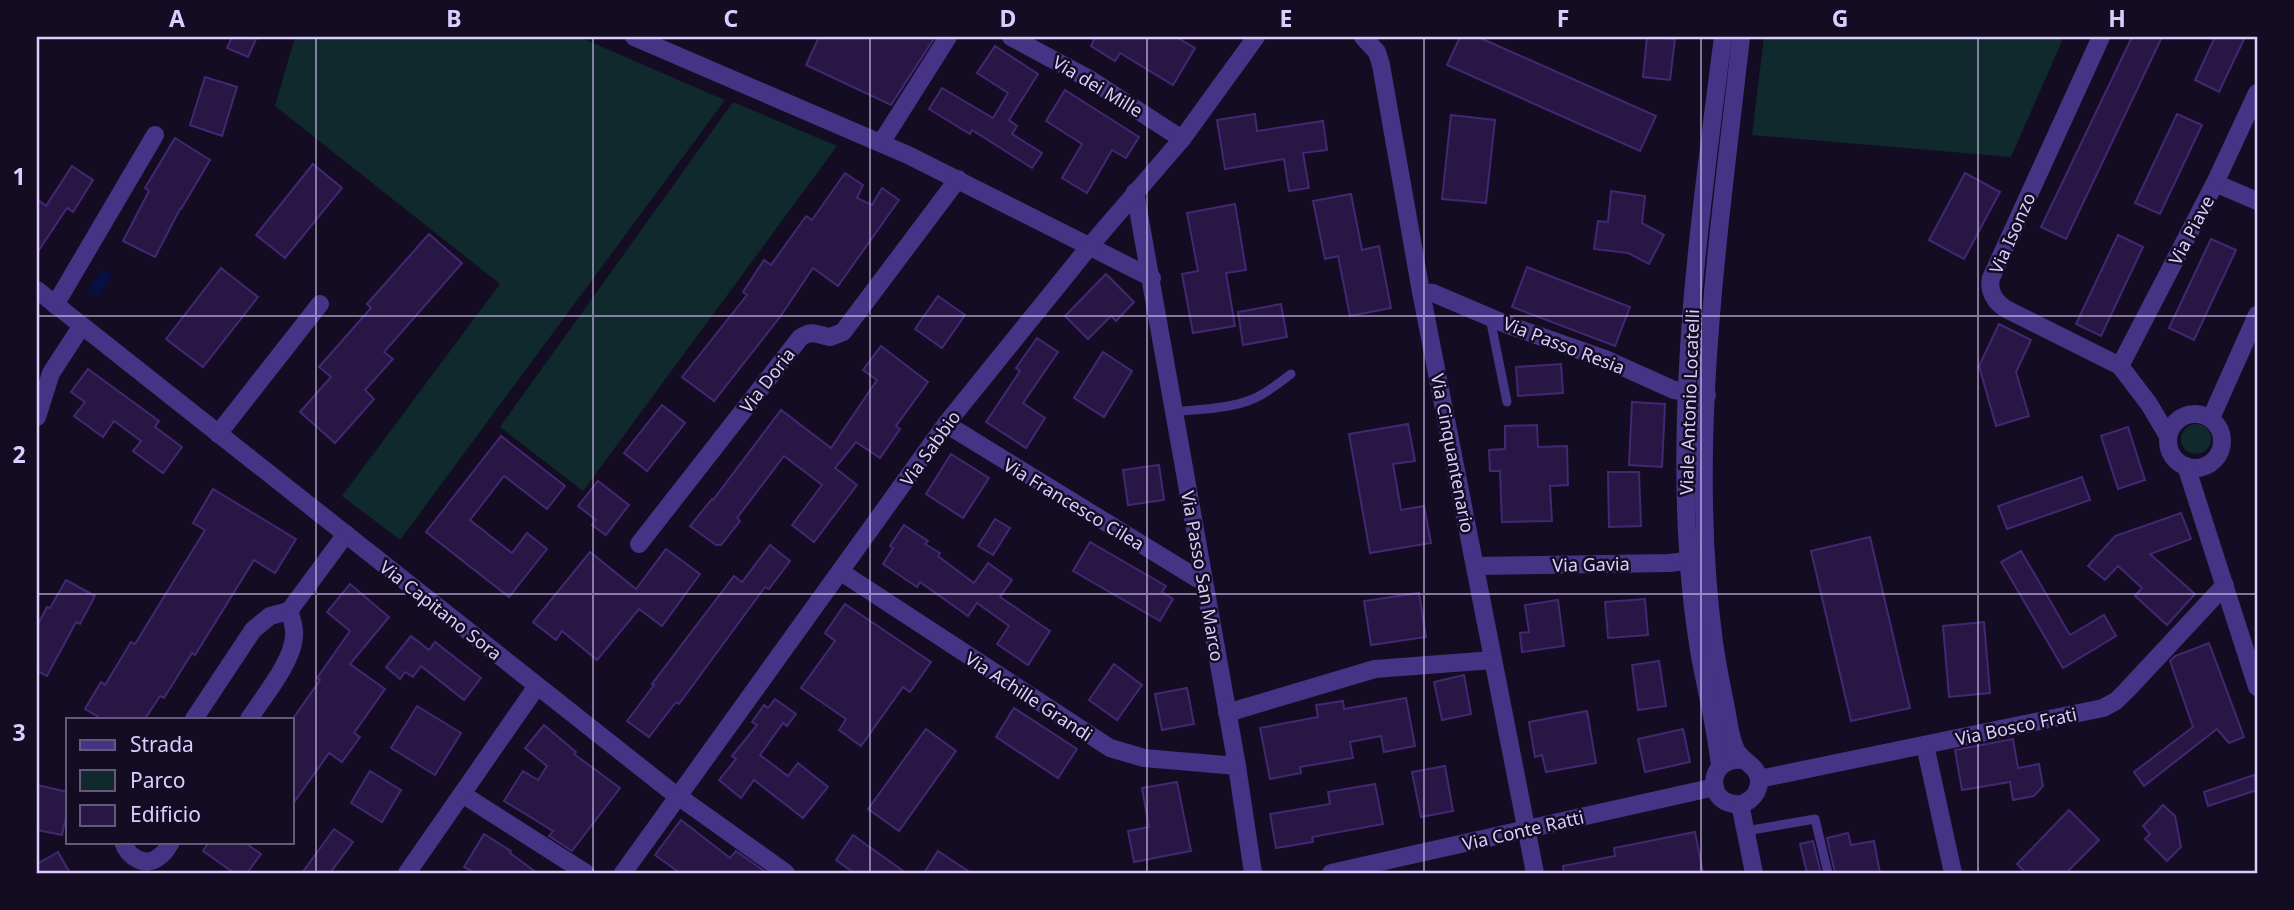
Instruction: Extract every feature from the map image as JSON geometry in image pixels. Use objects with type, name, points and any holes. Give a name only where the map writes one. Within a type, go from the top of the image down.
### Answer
[{"type":"street","points":[[634,37],[881,143],[958,179],[1152,278]]},
{"type":"street","points":[[881,143],[948,37]]},
{"type":"street","name":"Via dei Mille","points":[[1011,37],[1091,80],[1182,139]]},
{"type":"street","name":"Via Sabbio","points":[[623,873],[946,424],[1089,247],[1182,139],[1256,37]]},
{"type":"street","name":"Via Cinquantenario","points":[[1363,37],[1377,52],[1381,65],[1421,292],[1535,873]]},
{"type":"street","name":"Viale Antonio Locatelli","points":[[1723,37],[1696,254],[1687,393],[1685,483],[1732,740],[1742,760],[1755,768],[1759,779]]},
{"type":"street","name":"Viale Antonio Locatelli","points":[[1714,787],[1714,778],[1720,766],[1718,742],[1697,638],[1697,560],[1717,256],[1741,37]]},
{"type":"street","name":"Via Isonzo","points":[[2101,37],[1990,283],[1993,296],[2002,307],[2120,366],[2149,404],[2168,436]]},
{"type":"street","name":"Via Piave","points":[[2120,366],[2215,183],[2257,93]]},
{"type":"street","points":[[55,305],[155,135]]},
{"type":"street","name":"Via Doria","points":[[639,544],[800,338],[814,332],[825,337],[835,337],[847,327],[958,179]]},
{"type":"street","points":[[2215,183],[2257,201]]},
{"type":"street","name":"Via Passo San Marco","points":[[1135,192],[1237,766],[1253,873]]},
{"type":"street","name":"Via Capitano Sora","points":[[37,290],[677,796],[786,873]]},
{"type":"street","name":"Via Passo Resia","points":[[1421,292],[1433,293],[1605,359],[1674,390],[1707,395]]},
{"type":"street","points":[[218,434],[320,304]]},
{"type":"street","points":[[2211,418],[2257,316]]},
{"type":"street","points":[[37,416],[42,379],[81,327]]},
{"type":"street","points":[[2194,413],[2211,418],[2222,432],[2221,450],[2211,464],[2194,468],[2186,466],[2172,454],[2168,436],[2171,428],[2185,415],[2194,413]]},
{"type":"street","name":"Via Francesco Cilea","points":[[946,424],[1203,582]]},
{"type":"street","points":[[2186,466],[2257,687]]},
{"type":"street","points":[[195,718],[257,626],[271,616],[289,611],[346,534]]},
{"type":"street","name":"Via Gavia","points":[[1475,565],[1669,563],[1697,560]]},
{"type":"street","name":"Via Achille Grandi","points":[[841,572],[1110,748],[1144,758],[1237,766]]},
{"type":"street","name":"Via Bosco Frati","points":[[1759,779],[2097,709],[2110,704],[2121,696],[2225,585]]},
{"type":"street","points":[[250,718],[289,654],[294,636],[289,611]]},
{"type":"street","points":[[1227,713],[1375,668],[1493,660]]},
{"type":"street","points":[[407,873],[537,686]]},
{"type":"street","points":[[1925,745],[1953,873]]},
{"type":"street","points":[[1720,766],[1734,759],[1742,760]]},
{"type":"street","points":[[1714,787],[1721,798],[1741,804],[1754,797],[1759,779]]},
{"type":"street","name":"Via Conte Ratti","points":[[1331,873],[1714,787]]},
{"type":"street","points":[[462,794],[586,873]]},
{"type":"street","points":[[1741,804],[1754,873]]},
{"type":"street","points":[[124,844],[129,853],[145,861],[158,858],[169,844]]},
{"type":"lane","points":[[1490,317],[1507,402]]},
{"type":"lane","points":[[1174,412],[1251,400],[1291,374]]},
{"type":"lane","points":[[1746,831],[1815,819],[1828,873]]},
{"type":"green space","points":[[295,37],[579,37],[725,100],[400,540],[342,496],[500,284],[275,106]]},
{"type":"green space","points":[[1764,37],[2060,37],[2062,41],[2011,157],[1752,135]]},
{"type":"green space","points":[[733,102],[837,146],[583,491],[500,427]]},
{"type":"green space","points":[[2196,424],[2207,428],[2211,439],[2207,450],[2196,454],[2185,450],[2181,439],[2185,428]]},
{"type":"shaded area","points":[[102,269],[112,275],[98,297],[88,291]]},
{"type":"building","points":[[232,37],[257,37],[248,57],[227,48]]},
{"type":"building","points":[[819,37],[935,37],[891,105],[806,65]]},
{"type":"building","points":[[1093,37],[1176,37],[1195,48],[1173,85],[1120,53],[1115,61],[1091,46],[1095,38]]},
{"type":"building","points":[[1460,37],[1478,37],[1656,116],[1640,151],[1447,65]]},
{"type":"building","points":[[1647,37],[1675,39],[1670,80],[1643,77]]},
{"type":"building","points":[[2132,37],[2162,37],[2066,239],[2041,227]]},
{"type":"building","points":[[2215,37],[2245,37],[2219,92],[2195,80]]},
{"type":"building","points":[[995,46],[1038,74],[1009,120],[1017,126],[1012,134],[1042,153],[1032,168],[972,130],[970,134],[929,109],[942,88],[993,118],[1008,93],[977,73]]},
{"type":"building","points":[[205,77],[237,87],[222,136],[190,125]]},
{"type":"building","points":[[1065,90],[1139,137],[1126,158],[1112,150],[1087,193],[1062,178],[1082,144],[1046,121]]},
{"type":"building","points":[[1255,114],[1257,131],[1323,121],[1327,150],[1303,153],[1309,188],[1289,191],[1284,159],[1225,169],[1217,120]]},
{"type":"building","points":[[2177,114],[2202,125],[2160,214],[2135,203]]},
{"type":"building","points":[[1451,115],[1495,120],[1486,203],[1442,199]]},
{"type":"building","points":[[175,138],[210,160],[155,257],[123,241],[149,191],[145,188]]},
{"type":"building","points":[[313,164],[342,188],[285,258],[256,235]]},
{"type":"building","points":[[72,166],[93,180],[73,212],[67,208],[37,253],[37,199],[46,206]]},
{"type":"building","points":[[845,173],[863,185],[857,198],[872,205],[882,188],[899,200],[838,286],[813,268],[780,317],[714,401],[682,377],[747,295],[743,292],[764,260],[771,265],[806,216],[812,220]]},
{"type":"building","points":[[1965,173],[2000,192],[1964,259],[1929,240]]},
{"type":"building","points":[[1611,191],[1645,196],[1642,223],[1664,235],[1649,264],[1628,253],[1594,249],[1598,221],[1608,222]]},
{"type":"building","points":[[1351,194],[1362,250],[1379,246],[1391,308],[1350,316],[1338,256],[1325,259],[1313,201]]},
{"type":"building","points":[[1235,204],[1246,270],[1226,273],[1235,326],[1193,333],[1182,274],[1198,271],[1187,213]]},
{"type":"building","points":[[429,234],[462,263],[384,352],[393,359],[365,390],[374,399],[335,443],[300,412],[331,377],[319,367],[371,308],[367,304]]},
{"type":"building","points":[[2118,235],[2143,247],[2101,336],[2076,324]]},
{"type":"building","points":[[2211,239],[2236,250],[2194,340],[2169,328]]},
{"type":"building","points":[[1527,267],[1630,307],[1615,346],[1512,307]]},
{"type":"building","points":[[221,268],[258,297],[203,367],[166,339]]},
{"type":"building","points":[[1106,274],[1134,302],[1116,321],[1111,316],[1088,339],[1065,316]]},
{"type":"building","points":[[938,296],[965,315],[942,348],[915,329]]},
{"type":"building","points":[[1281,304],[1287,337],[1243,345],[1238,312]]},
{"type":"building","points":[[1999,324],[2031,340],[2016,372],[2029,416],[1996,426],[1979,366]]},
{"type":"building","points":[[1037,338],[1058,352],[1023,403],[1045,418],[1026,448],[986,422],[1020,371],[1016,368]]},
{"type":"building","points":[[881,346],[928,382],[896,426],[900,429],[880,458],[856,442],[835,468],[857,485],[814,542],[792,525],[822,485],[784,456],[737,518],[740,521],[721,545],[716,545],[690,526],[781,410],[831,448],[877,380],[863,370]]},
{"type":"building","points":[[1103,352],[1132,371],[1104,417],[1074,398]]},
{"type":"building","points":[[1561,364],[1563,393],[1518,396],[1516,367]]},
{"type":"building","points":[[88,369],[159,421],[155,427],[182,447],[163,473],[133,451],[141,441],[114,421],[103,437],[74,416],[85,402],[71,392]]},
{"type":"building","points":[[1632,402],[1665,404],[1662,467],[1629,465]]},
{"type":"building","points":[[662,405],[685,423],[647,471],[624,453]]},
{"type":"building","points":[[1408,424],[1415,461],[1393,464],[1401,510],[1424,506],[1431,543],[1370,553],[1349,434]]},
{"type":"building","points":[[1537,425],[1538,447],[1567,446],[1568,485],[1550,486],[1552,521],[1502,522],[1500,471],[1490,471],[1489,450],[1505,449],[1505,426]]},
{"type":"building","points":[[2128,427],[2145,480],[2118,489],[2101,436]]},
{"type":"building","points":[[501,436],[565,486],[547,509],[504,476],[470,520],[512,553],[527,533],[547,549],[509,597],[426,532]]},
{"type":"building","points":[[951,454],[989,478],[963,518],[926,494]]},
{"type":"building","points":[[1159,465],[1164,500],[1128,505],[1123,470]]},
{"type":"building","points":[[1608,472],[1639,472],[1641,526],[1609,527]]},
{"type":"building","points":[[2082,477],[2090,500],[2007,529],[1998,506]]},
{"type":"building","points":[[598,481],[629,505],[606,535],[592,525],[596,520],[578,506]]},
{"type":"building","points":[[213,489],[296,539],[275,573],[254,560],[195,655],[192,653],[164,698],[160,696],[146,718],[100,718],[85,709],[101,682],[105,685],[131,642],[135,644],[205,530],[193,523]]},
{"type":"building","points":[[2181,513],[2191,539],[2150,554],[2195,594],[2167,625],[2135,596],[2142,588],[2118,566],[2105,580],[2088,566],[2115,536]]},
{"type":"building","points":[[995,519],[1010,528],[993,555],[978,546]]},
{"type":"building","points":[[904,525],[928,541],[925,544],[940,553],[938,556],[974,583],[988,563],[1012,580],[1000,597],[1050,631],[1028,665],[997,644],[1009,626],[977,603],[968,616],[920,582],[917,587],[883,564],[893,548],[890,546]]},
{"type":"building","points":[[1870,537],[1910,708],[1851,721],[1811,551]]},
{"type":"building","points":[[1090,542],[1166,586],[1162,592],[1173,599],[1160,621],[1073,571]]},
{"type":"building","points":[[770,545],[790,561],[769,589],[765,587],[679,704],[676,702],[649,737],[627,721],[734,576],[742,582]]},
{"type":"building","points":[[666,549],[700,574],[662,626],[639,609],[597,660],[562,631],[556,640],[533,622],[590,552],[636,589]]},
{"type":"building","points":[[2021,551],[2070,635],[2104,615],[2116,636],[2063,668],[2001,562]]},
{"type":"building","points":[[66,580],[95,596],[80,624],[76,622],[47,676],[37,671],[37,626]]},
{"type":"building","points":[[350,584],[389,617],[350,664],[385,689],[354,733],[360,737],[342,762],[329,753],[294,802],[293,718],[350,631],[327,612]]},
{"type":"building","points":[[1419,593],[1426,637],[1371,645],[1364,601]]},
{"type":"building","points":[[1645,599],[1648,635],[1608,638],[1605,602]]},
{"type":"building","points":[[1558,600],[1564,646],[1522,652],[1520,633],[1529,632],[1525,605]]},
{"type":"building","points":[[845,604],[931,662],[910,692],[903,687],[861,746],[839,730],[846,719],[801,688],[835,641],[825,633]]},
{"type":"building","points":[[1984,622],[1990,693],[1949,697],[1943,626]]},
{"type":"building","points":[[411,636],[429,650],[435,642],[481,678],[464,700],[421,666],[413,677],[405,672],[400,679],[386,667]]},
{"type":"building","points":[[2209,643],[2244,737],[2229,743],[2217,729],[2144,786],[2134,772],[2193,727],[2170,661],[2175,656]]},
{"type":"building","points":[[1659,661],[1666,706],[1638,710],[1632,665]]},
{"type":"building","points":[[1114,664],[1142,685],[1117,720],[1089,700]]},
{"type":"building","points":[[1464,675],[1471,714],[1442,720],[1434,682]]},
{"type":"building","points":[[1187,688],[1194,724],[1162,730],[1155,694]]},
{"type":"building","points":[[1406,698],[1415,746],[1384,752],[1381,736],[1350,742],[1353,758],[1300,767],[1301,773],[1270,779],[1260,728],[1318,717],[1316,705],[1343,701],[1344,709]]},
{"type":"building","points":[[775,699],[796,714],[787,726],[783,723],[760,755],[788,776],[798,763],[828,787],[803,818],[754,780],[741,798],[719,780],[736,759],[732,756],[757,725],[752,722],[764,705],[768,708]]},
{"type":"building","points":[[417,706],[461,733],[435,775],[391,748]]},
{"type":"building","points":[[1014,708],[1077,749],[1058,778],[996,737]]},
{"type":"building","points":[[1587,711],[1596,763],[1546,772],[1542,755],[1535,757],[1529,722]]},
{"type":"building","points":[[544,725],[576,752],[574,754],[620,788],[572,851],[549,836],[553,831],[504,801],[523,771],[538,780],[547,766],[525,748]]},
{"type":"building","points":[[926,729],[956,751],[899,831],[868,809]]},
{"type":"building","points":[[1683,729],[1690,762],[1645,772],[1638,739]]},
{"type":"building","points":[[2013,739],[2018,768],[2039,764],[2043,786],[2034,796],[2013,800],[2010,782],[1962,790],[1955,750]]},
{"type":"building","points":[[1445,766],[1453,811],[1421,817],[1412,772]]},
{"type":"building","points":[[370,771],[401,790],[382,822],[351,803]]},
{"type":"building","points":[[2254,775],[2257,790],[2208,806],[2204,792]]},
{"type":"building","points":[[1177,782],[1191,851],[1134,862],[1128,831],[1149,827],[1142,788]]},
{"type":"building","points":[[1375,784],[1383,824],[1312,837],[1313,842],[1276,848],[1270,814],[1330,804],[1328,792]]},
{"type":"building","points":[[37,785],[66,792],[66,817],[62,835],[37,830]]},
{"type":"building","points":[[2163,805],[2175,816],[2181,847],[2167,861],[2145,839],[2150,834],[2143,826]]},
{"type":"building","points":[[2069,810],[2099,840],[2066,873],[2026,873],[2017,864]]},
{"type":"building","points":[[681,820],[730,858],[736,851],[767,873],[680,873],[655,855]]},
{"type":"building","points":[[334,829],[353,842],[330,873],[302,873]]},
{"type":"building","points":[[1695,832],[1703,873],[1564,873],[1563,866],[1615,856],[1614,848]]},
{"type":"building","points":[[1848,833],[1851,845],[1874,841],[1880,873],[1835,873],[1827,838]]},
{"type":"building","points":[[484,834],[511,851],[510,853],[537,873],[475,873],[464,867]]},
{"type":"building","points":[[853,835],[906,873],[854,873],[836,860]]},
{"type":"building","points":[[1813,841],[1821,873],[1807,873],[1800,844]]},
{"type":"building","points":[[208,844],[247,844],[261,854],[247,873],[234,873],[203,851]]},
{"type":"building","points":[[938,851],[971,873],[924,873]]},
{"type":"building","points":[[58,852],[70,873],[37,873],[37,864]]}]
